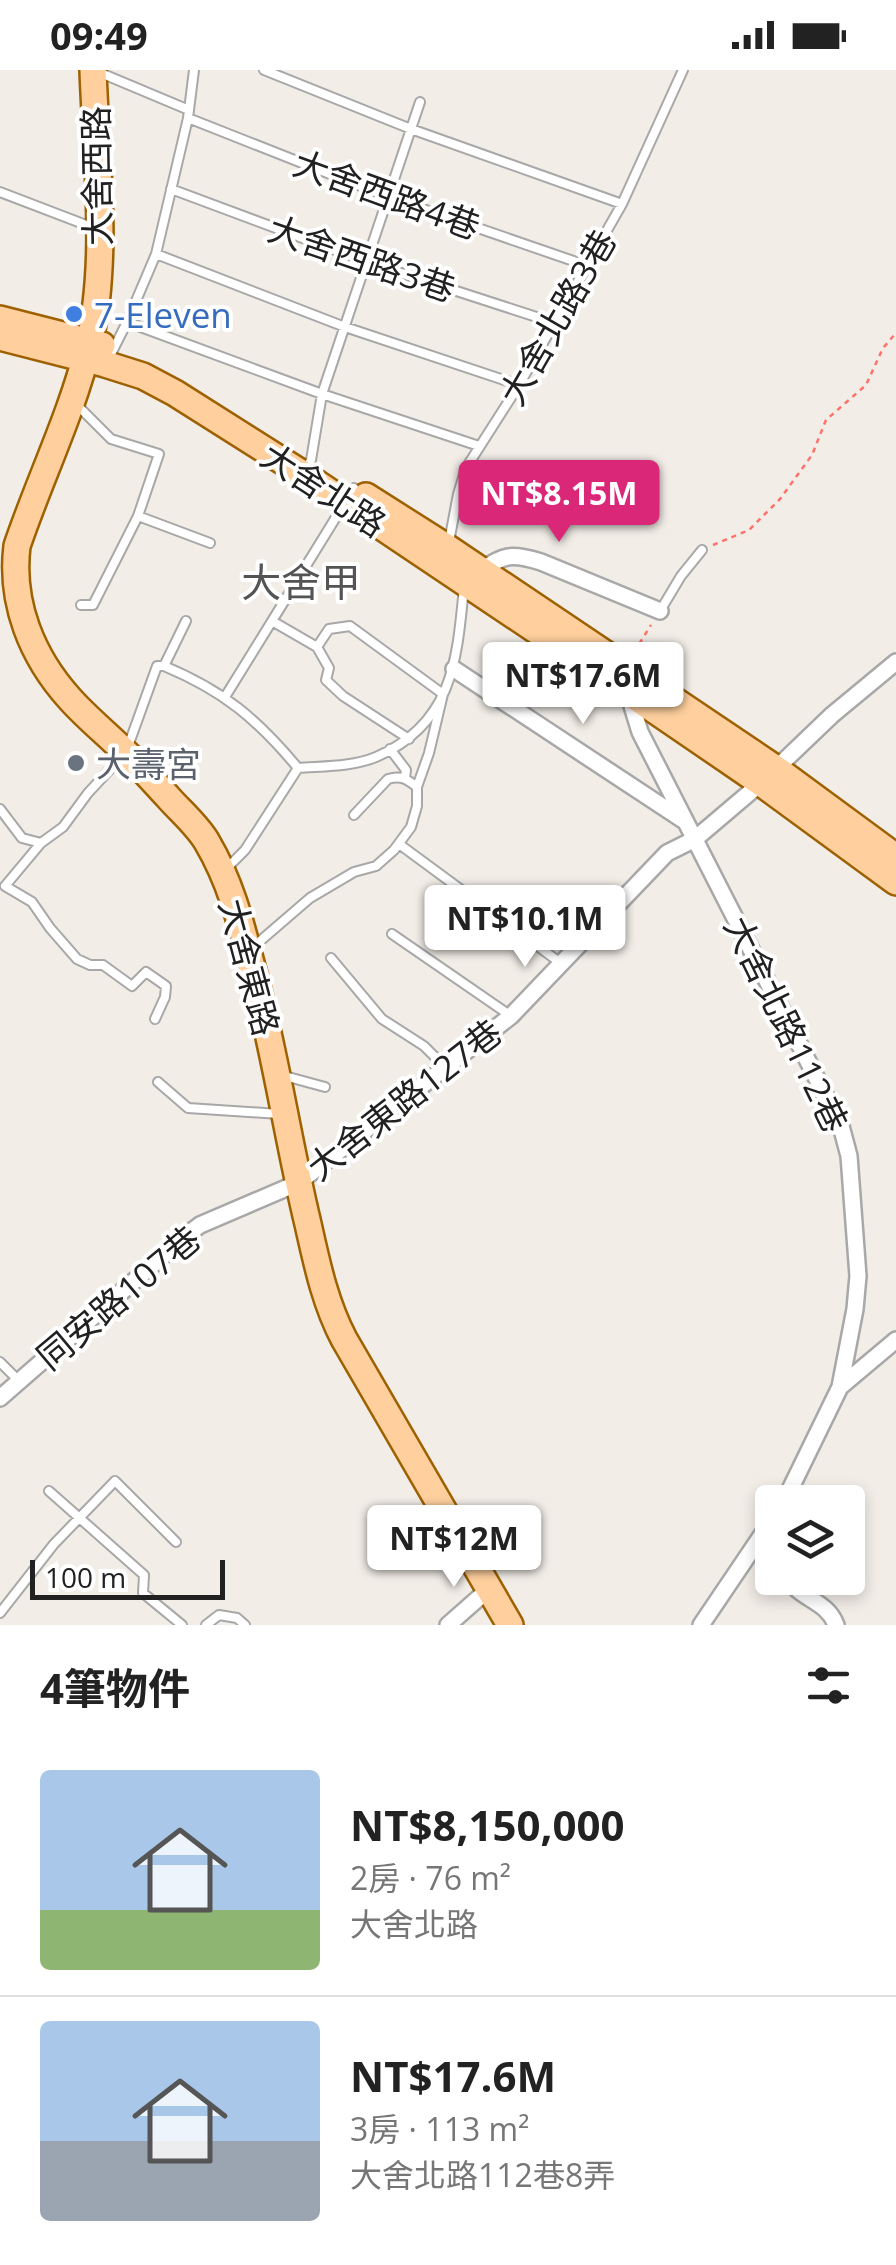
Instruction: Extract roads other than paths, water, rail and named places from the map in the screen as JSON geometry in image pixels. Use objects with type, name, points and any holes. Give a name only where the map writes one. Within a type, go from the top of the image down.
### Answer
[{"type":"main road","name":"大舍西路","points":[[94,70],[98,353]]},
{"type":"main road","points":[[0,319],[98,353]]},
{"type":"main road","points":[[0,338],[98,353]]},
{"type":"main road","name":"大舍東路","points":[[98,353],[73,400],[17,546],[7,562],[30,641],[71,700],[204,836],[223,871],[262,1004],[326,1302],[510,1625]]},
{"type":"main road","name":"大舍北路","points":[[98,353],[307,467],[896,857]]},
{"type":"main road","name":"大舍北路","points":[[768,775],[896,882]]},
{"type":"street","points":[[472,576],[498,559],[521,556],[660,611]]},
{"type":"street","name":"大舍東路127巷","points":[[298,1183],[511,1016],[667,853],[695,838],[896,662]]},
{"type":"street","points":[[454,669],[686,822]]},
{"type":"street","name":"大舍北路112巷","points":[[631,680],[640,732],[841,1126],[849,1156],[858,1276],[856,1309],[840,1387],[792,1485]]},
{"type":"street","name":"同安路107巷","points":[[0,1398],[200,1225],[298,1183]]},
{"type":"street","points":[[840,1387],[896,1340]]},
{"type":"street","points":[[701,1625],[755,1545]]},
{"type":"street","points":[[448,1625],[490,1588]]},
{"type":"street","points":[[801,1595],[832,1613],[836,1625]]},
{"type":"lane","name":"大舍西路4巷","points":[[94,70],[188,114],[388,197],[588,266]]},
{"type":"lane","points":[[98,353],[127,322],[156,254],[188,114],[194,70]]},
{"type":"lane","points":[[264,70],[411,129],[622,204]]},
{"type":"lane","name":"大舍北路3巷","points":[[443,556],[466,468],[519,385],[622,204],[684,70]]},
{"type":"lane","points":[[307,467],[322,394],[420,102]]},
{"type":"lane","name":"大舍西路3巷","points":[[171,188],[366,262],[555,323]]},
{"type":"lane","points":[[0,192],[99,230]]},
{"type":"lane","points":[[156,254],[344,328],[519,385]]},
{"type":"lane","points":[[127,322],[322,394],[479,446]]},
{"type":"lane","points":[[73,400],[111,439],[159,454],[138,516],[94,604],[81,605]]},
{"type":"lane","points":[[225,696],[349,495]]},
{"type":"lane","points":[[138,516],[210,543]]},
{"type":"lane","points":[[660,611],[702,550]]},
{"type":"lane","points":[[298,768],[374,758],[426,724],[454,669],[472,576]]},
{"type":"lane","points":[[272,620],[317,647],[329,668],[326,680],[335,688],[408,739]]},
{"type":"lane","points":[[164,666],[186,621]]},
{"type":"lane","points":[[317,647],[329,629],[350,626],[444,694]]},
{"type":"lane","points":[[155,1019],[166,986],[146,972],[132,986],[103,965],[77,959],[32,902],[3,887],[41,843],[62,827],[126,752],[157,666],[225,696],[272,738],[298,768]]},
{"type":"lane","points":[[248,951],[310,898],[354,872],[376,866],[399,844],[411,827],[417,786],[444,694]]},
{"type":"lane","points":[[390,749],[406,770],[405,778]]},
{"type":"lane","points":[[223,871],[245,850],[298,768]]},
{"type":"lane","points":[[354,815],[388,778],[405,778],[417,786]]},
{"type":"lane","points":[[0,808],[22,838],[41,843]]},
{"type":"lane","points":[[399,844],[562,964]]},
{"type":"lane","name":"大舍東路127巷","points":[[392,934],[511,1016]]},
{"type":"lane","points":[[332,958],[382,1019],[424,1046],[445,1068]]},
{"type":"lane","points":[[276,1074],[325,1088]]},
{"type":"lane","points":[[158,1082],[188,1108],[284,1114]]},
{"type":"lane","points":[[0,1362],[19,1380]]},
{"type":"lane","points":[[0,1612],[54,1544],[115,1482],[176,1542]]},
{"type":"lane","points":[[49,1491],[144,1575],[143,1593],[182,1625]]},
{"type":"lane","points":[[206,1625],[219,1615],[237,1618],[246,1625]]},
{"type":"place","name":"7-Eleven","points":[[74,314]]},
{"type":"place","name":"大壽宮","points":[[76,763]]},
{"type":"district","name":"大舍甲","points":[[301,581]]}]
